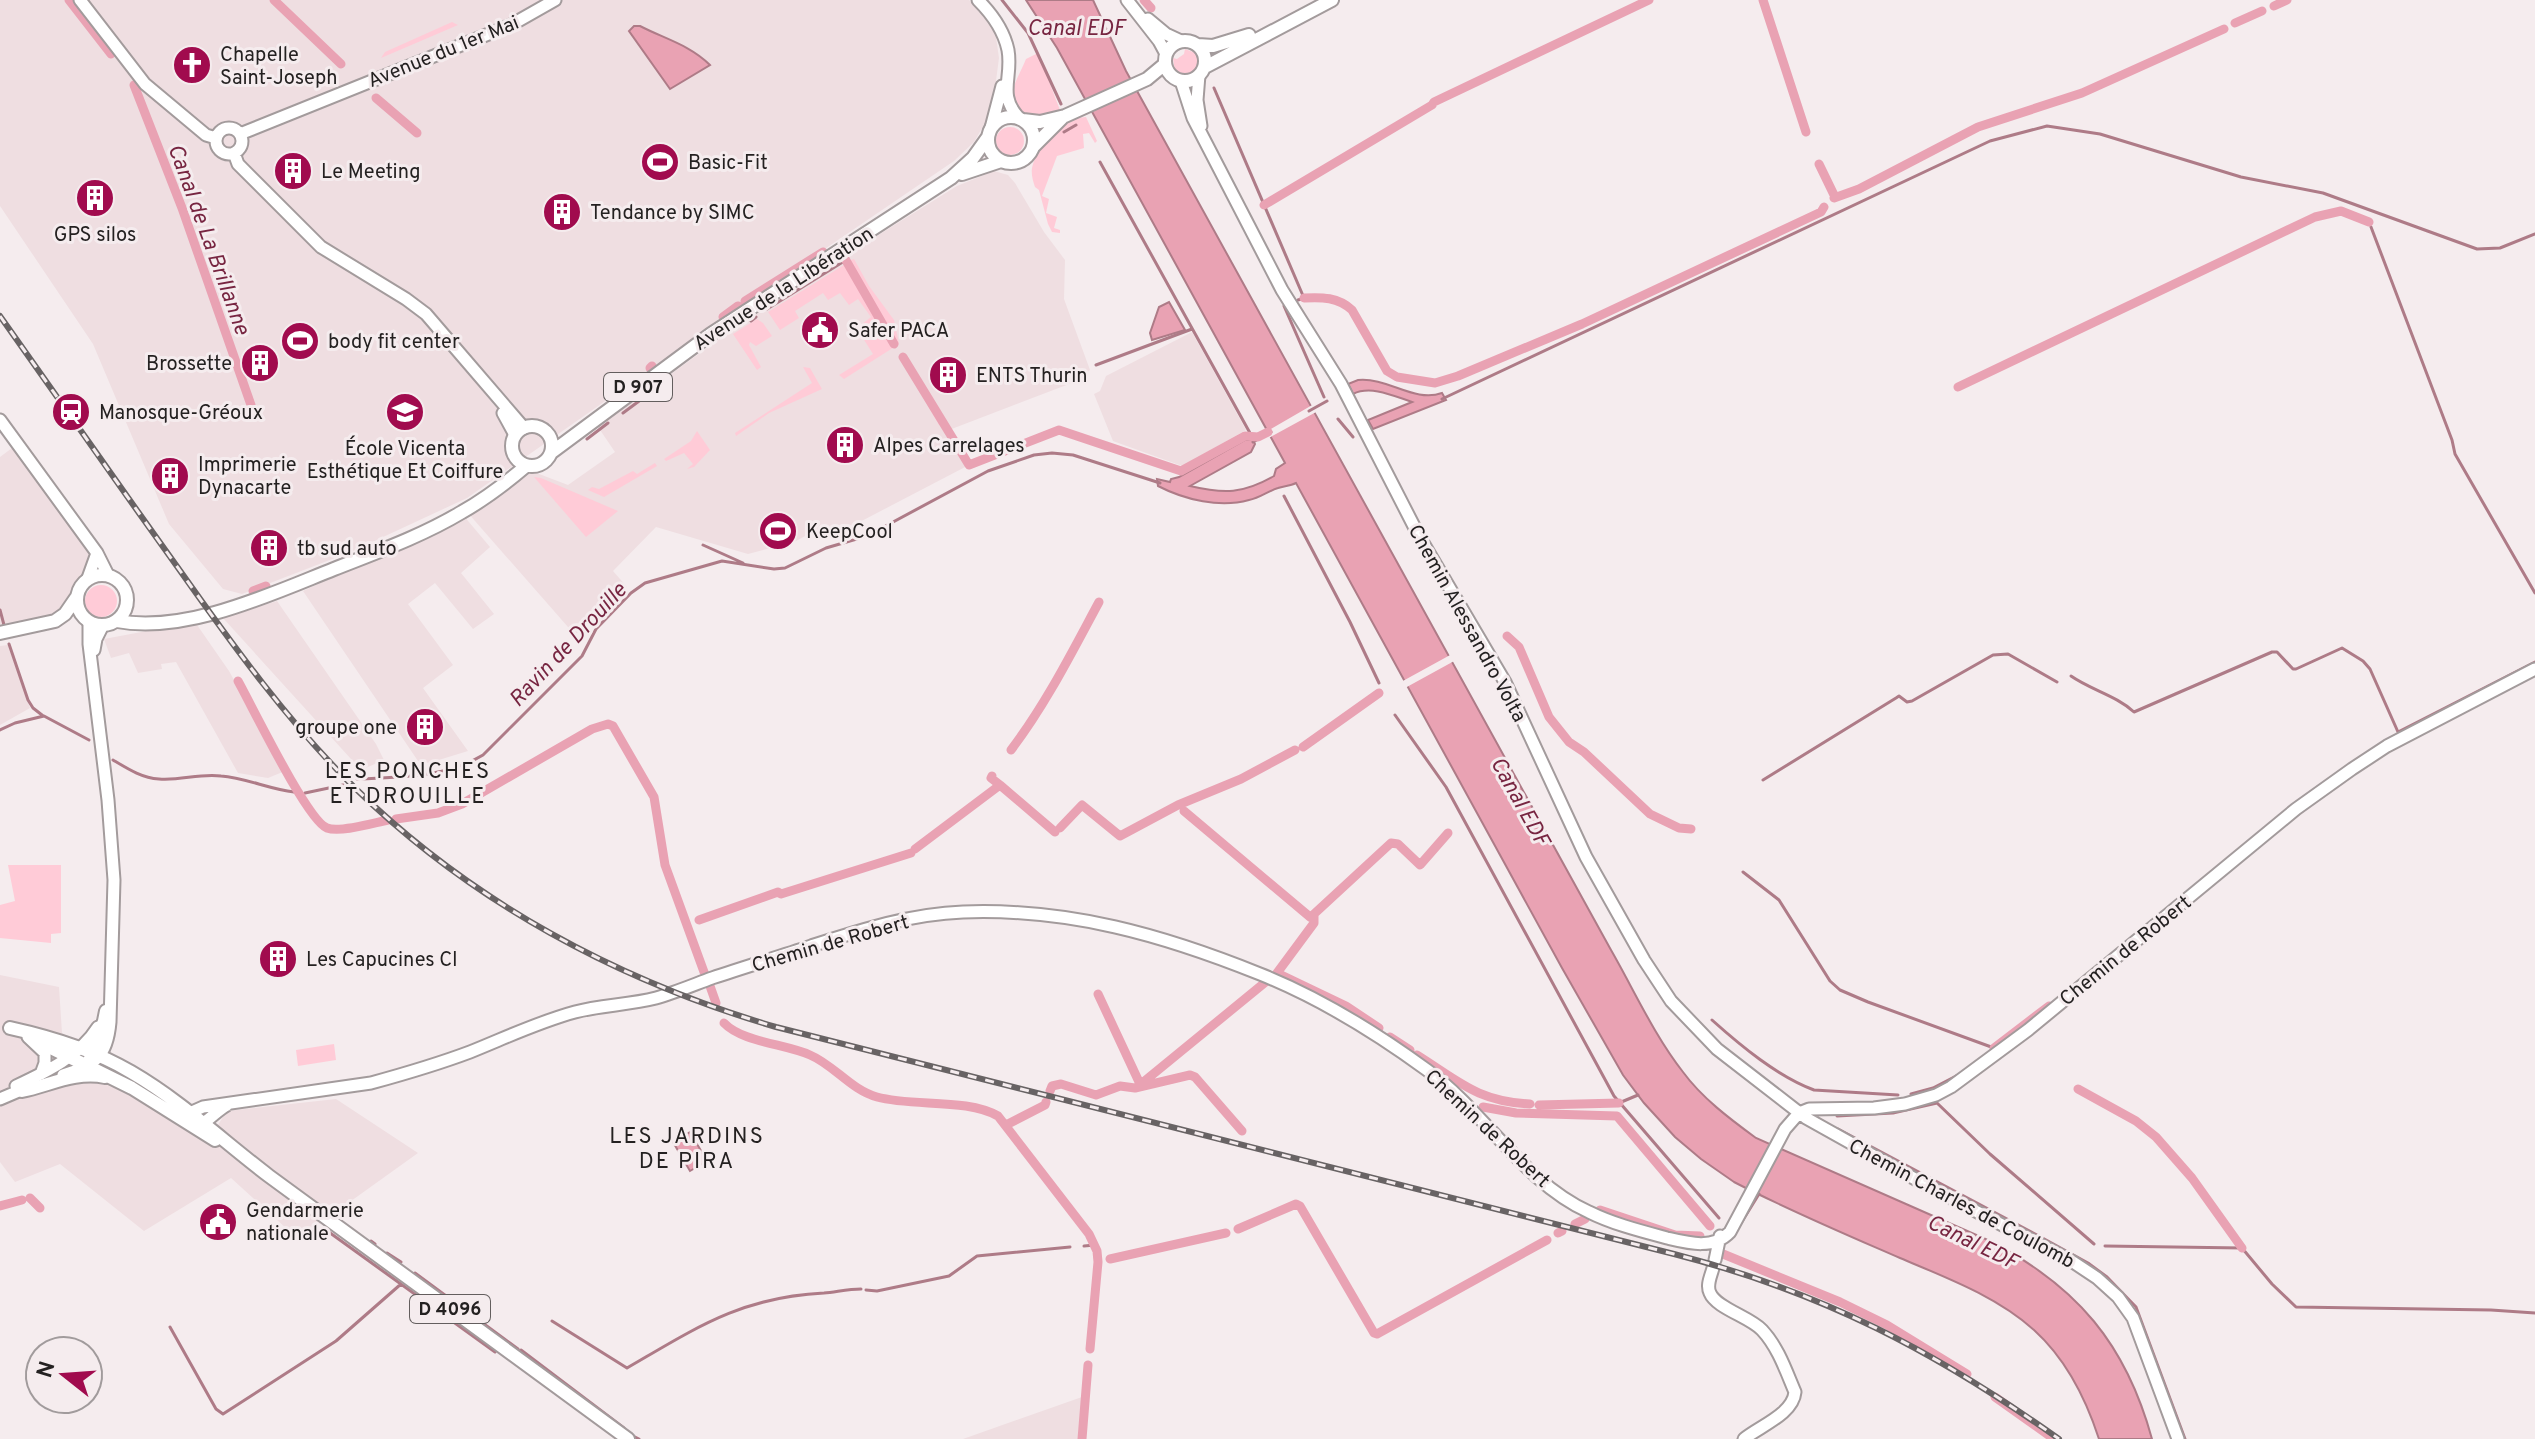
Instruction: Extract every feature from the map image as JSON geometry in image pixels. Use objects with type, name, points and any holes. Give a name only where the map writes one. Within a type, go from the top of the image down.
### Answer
[{"type":"main road","points":[[1147,79],[1191,80],[1287,22],[1332,0]]},
{"type":"main road","points":[[1065,116],[1020,162],[1001,161],[990,151],[990,132],[1004,118],[1040,122],[1065,116],[1147,79],[1166,59],[1172,46],[1181,41],[1213,46],[1287,22]]},
{"type":"main road","points":[[1198,45],[1205,56],[1202,71]]},
{"type":"main road","points":[[1166,59],[1177,79]]},
{"type":"main road","points":[[1021,119],[1033,132],[1033,147]]},
{"type":"main road","name":"Avenue de la Libération","points":[[551,445],[579,432],[711,334],[951,178],[973,158],[990,132]]},
{"type":"main road","name":"Avenue de la Libération","points":[[951,178],[1001,161]]},
{"type":"main road","points":[[508,481],[514,458],[511,446],[519,432],[536,426],[543,429],[551,445],[545,463],[526,466],[514,458]]},
{"type":"main road","points":[[0,636],[54,628],[69,621],[103,625],[117,621],[159,621],[188,618],[243,605],[347,564],[460,513],[526,466]]},
{"type":"main road","points":[[0,636],[55,621],[65,614],[88,578],[96,575],[108,575],[126,592],[127,602],[117,621]]},
{"type":"main road","points":[[76,598],[80,613],[87,621]]},
{"type":"main road","points":[[127,602],[138,613],[159,621]]},
{"type":"main road","points":[[27,1088],[73,1068],[87,1057],[106,1011]]},
{"type":"main road","name":"D 4096","points":[[5,1026],[87,1057],[116,1079],[188,1118],[628,1439]]},
{"type":"main road","name":"D 4096","points":[[5,1026],[28,1037],[132,1072],[171,1099],[188,1118],[205,1124],[252,1163]]},
{"type":"main road","points":[[87,1057],[171,1099]]},
{"type":"main road","points":[[27,1088],[81,1076],[116,1079]]},
{"type":"street","points":[[80,0],[148,87],[206,135],[216,138]]},
{"type":"street","name":"Avenue du 1er Mai","points":[[240,134],[511,25],[555,0]]},
{"type":"street","points":[[978,0],[994,19],[1003,38],[1009,58],[1008,103],[1021,119]]},
{"type":"street","points":[[1131,4],[1166,34],[1181,41]]},
{"type":"street","points":[[1131,4],[1166,59]]},
{"type":"street","points":[[990,132],[1001,91],[1003,38]]},
{"type":"street","name":"Chemin Alessandro Volta","points":[[1202,71],[1197,100],[1203,138]]},
{"type":"street","name":"Chemin Alessandro Volta","points":[[1177,79],[1190,112],[1282,290],[1341,384],[1419,536],[1505,682],[1586,857],[1650,970],[1671,1001],[1717,1049],[1799,1113],[1831,1132]]},
{"type":"street","points":[[234,129],[240,134],[241,145],[234,153],[220,151],[216,145],[220,131],[234,129]]},
{"type":"street","points":[[234,153],[238,164],[321,247],[421,310],[468,364],[519,432]]},
{"type":"street","points":[[0,420],[97,553],[108,575]]},
{"type":"street","points":[[88,578],[97,553]]},
{"type":"street","points":[[87,621],[113,856],[115,904],[108,1039],[117,1058],[132,1072]]},
{"type":"street","points":[[92,667],[96,639],[103,625]]},
{"type":"street","name":"Chemin de Robert","points":[[1799,1113],[1809,1109],[1905,1104],[1951,1087],[2017,1039],[2296,809],[2387,746],[2535,669]]},
{"type":"street","points":[[106,1011],[113,856]]},
{"type":"street","name":"Chemin de Robert","points":[[188,1118],[203,1107],[371,1083],[471,1051],[529,1026],[576,1011],[657,998],[899,920],[976,912],[1072,918],[1150,934],[1198,949],[1283,983],[1323,1003],[1392,1046],[1453,1090],[1521,1161],[1576,1205],[1590,1213],[1652,1234],[1704,1244],[1716,1239]]},
{"type":"street","points":[[28,1037],[45,1053],[45,1066],[41,1074]]},
{"type":"street","points":[[0,1096],[41,1074],[87,1057],[108,1039]]},
{"type":"street","points":[[0,1096],[27,1088]]},
{"type":"street","points":[[205,1124],[214,1113],[227,1105]]},
{"type":"street","points":[[1830,1109],[1825,1118],[1831,1132]]},
{"type":"street","points":[[1744,1439],[1788,1408],[1795,1392],[1778,1353],[1764,1332],[1715,1300],[1710,1293],[1716,1239],[1727,1236],[1785,1129],[1799,1113]]},
{"type":"street","name":"Chemin Charles de Coulomb","points":[[1831,1132],[2073,1262],[2105,1284],[2133,1318],[2178,1439]]},
{"type":"shaded area","points":[[0,0],[969,0],[995,30],[999,58],[992,111],[974,142],[954,161],[467,498],[353,551],[242,594],[223,589],[169,524],[93,344],[0,206]]},
{"type":"shaded area","points":[[452,22],[458,25],[381,58],[385,52]]},
{"type":"shaded area","points":[[1185,49],[1196,53],[1200,61],[1196,74],[1187,78],[1175,72],[1173,58],[1184,54]]},
{"type":"shaded area","points":[[1038,53],[1060,110],[1042,117],[1020,110],[1012,95],[1026,59]]},
{"type":"shaded area","points":[[1086,117],[1097,141],[1095,143],[1089,133],[1083,134],[1084,148],[1057,156],[1042,196],[1049,199],[1046,213],[1057,217],[1054,228],[1060,233],[1052,232],[1048,224],[1039,190],[1034,185],[1032,168],[1039,150],[1052,134],[1068,122]]},
{"type":"shaded area","points":[[1010,127],[1020,131],[1024,141],[1020,151],[1010,155],[1000,151],[996,141],[1000,131]]},
{"type":"shaded area","points":[[994,171],[1008,175],[1015,183],[1065,260],[1064,299],[1090,370],[1077,381],[949,430],[969,465],[852,526],[829,535],[807,535],[748,554],[656,527],[613,571],[627,587],[575,635],[468,513],[526,469],[568,485],[615,452],[598,427],[766,305],[957,186]]},
{"type":"shaded area","points":[[854,259],[894,320],[899,344],[844,379],[839,375],[873,354],[861,335],[861,325],[871,317],[858,299],[849,305],[840,293],[828,300],[823,293],[795,311],[799,318],[780,330],[768,312],[844,265],[871,304],[848,261]]},
{"type":"shaded area","points":[[757,319],[772,336],[756,346],[750,342],[761,367],[757,370],[733,334]]},
{"type":"shaded area","points":[[1192,332],[1246,430],[1182,466],[1113,441],[1094,394],[1100,391],[1106,376]]},
{"type":"shaded area","points":[[905,354],[945,422],[939,425],[900,358]]},
{"type":"shaded area","points":[[803,367],[810,368],[822,389],[769,413],[736,436],[735,433],[812,383]]},
{"type":"shaded area","points":[[697,431],[710,450],[694,467],[687,469],[693,464],[684,453],[666,461],[664,459],[691,441]]},
{"type":"shaded area","points":[[12,448],[89,550],[88,568],[57,614],[0,630],[0,457]]},
{"type":"shaded area","points":[[655,463],[657,466],[604,497],[588,490],[592,487],[599,489],[633,471],[637,474]]},
{"type":"shaded area","points":[[534,477],[541,478],[618,511],[586,537]]},
{"type":"shaded area","points":[[463,515],[490,547],[461,573],[494,614],[473,629],[435,583],[408,604],[453,665],[423,688],[468,751],[429,763],[418,761],[303,591]]},
{"type":"shaded area","points":[[101,585],[112,590],[117,601],[112,612],[101,617],[90,612],[85,601],[90,590]]},
{"type":"shaded area","points":[[277,601],[384,760],[361,770],[223,618]]},
{"type":"shaded area","points":[[195,622],[229,671],[285,771],[268,778],[238,773],[176,662],[161,664],[162,669],[138,673],[129,653],[111,658],[104,639]]},
{"type":"shaded area","points":[[8,645],[30,708],[0,725],[0,646]]},
{"type":"shaded area","points":[[8,865],[61,865],[61,933],[51,934],[51,943],[0,938],[0,905],[15,901]]},
{"type":"shaded area","points":[[0,975],[59,987],[62,1033],[214,1131],[227,1111],[336,1099],[418,1153],[298,1239],[231,1178],[144,1231],[60,1164],[15,1182],[0,1162]]},
{"type":"shaded area","points":[[334,1044],[336,1060],[298,1066],[296,1050]]},
{"type":"shaded area","points":[[1082,1397],[1078,1439],[963,1439]]},
{"type":"water","name":"Canal EDF","points":[[1026,0],[1093,0],[1126,71],[1645,1012],[1683,1072],[1726,1116],[1756,1138],[1990,1241],[2048,1278],[2073,1298],[2112,1346],[2128,1374],[2152,1439],[2099,1439],[2081,1395],[2056,1354],[2034,1330],[2004,1307],[1734,1182],[1675,1137],[1623,1075],[1296,483],[1253,499],[1226,503],[1191,499],[1158,486],[1157,479],[1170,482],[1245,440],[1253,440],[1255,444],[1251,452],[1190,486],[1223,491],[1243,489],[1274,476],[1276,469],[1285,463],[1057,48]]},
{"type":"water","points":[[634,26],[686,47],[710,65],[670,89],[629,31]]},
{"type":"water","points":[[1169,302],[1185,330],[1152,340],[1150,333],[1159,307]]},
{"type":"water","points":[[1358,380],[1380,382],[1421,395],[1442,393],[1446,400],[1373,429],[1368,420],[1412,402],[1375,391],[1353,394],[1348,384]]},
{"type":"water","points":[[690,1132],[707,1161],[690,1171],[673,1142]]},
{"type":"pier","points":[[1314,404],[1318,411],[1267,439],[1264,433]]},
{"type":"pier","points":[[1452,654],[1456,660],[1405,688],[1401,682]]},
{"type":"waterway","name":"Canal de La Brillanne","points":[[69,0],[111,54]]},
{"type":"waterway","points":[[274,0],[341,64]]},
{"type":"waterway","points":[[1002,0],[1028,33],[1061,104]]},
{"type":"waterway","points":[[1144,0],[1151,8]]},
{"type":"waterway","points":[[1264,205],[1434,102],[1649,0]]},
{"type":"waterway","points":[[1763,0],[1806,132]]},
{"type":"waterway","points":[[2274,6],[2287,0]]},
{"type":"waterway","points":[[2235,23],[2262,11]]},
{"type":"waterway","points":[[1834,198],[1859,189],[1978,127],[2082,93],[2224,29]]},
{"type":"waterway","name":"Canal de La Brillanne","points":[[134,85],[182,208],[251,405]]},
{"type":"waterway","points":[[1214,88],[1304,298],[1298,300]]},
{"type":"waterway","points":[[376,98],[417,133]]},
{"type":"waterway","points":[[1064,132],[1076,125]]},
{"type":"waterway","points":[[1442,399],[1990,141],[2047,126],[2100,134],[2241,177],[2323,193],[2477,249],[2500,248],[2535,234]]},
{"type":"waterway","points":[[1100,162],[1250,433]]},
{"type":"waterway","points":[[1819,164],[1835,197]]},
{"type":"waterway","points":[[1304,298],[1341,302],[1352,310],[1387,371],[1397,377],[1435,383],[1582,324],[1821,212],[1824,207]]},
{"type":"waterway","points":[[1958,387],[2315,217],[2341,211],[2369,222]]},
{"type":"waterway","points":[[2371,227],[2455,454],[2535,593]]},
{"type":"waterway","points":[[745,301],[823,252]]},
{"type":"waterway","points":[[844,257],[894,344]]},
{"type":"waterway","points":[[767,309],[846,260]]},
{"type":"waterway","points":[[723,317],[738,306]]},
{"type":"waterway","points":[[1284,306],[1324,397]]},
{"type":"waterway","points":[[751,321],[756,317]]},
{"type":"waterway","points":[[1096,365],[1192,329]]},
{"type":"waterway","points":[[903,357],[969,465],[1059,430],[1181,471],[1245,436],[1258,437],[1268,432]]},
{"type":"waterway","points":[[623,413],[662,384]]},
{"type":"waterway","points":[[1309,411],[1327,401]]},
{"type":"waterway","points":[[1338,419],[1353,437]]},
{"type":"waterway","points":[[587,439],[608,423]]},
{"type":"waterway","points":[[1253,442],[1271,432]]},
{"type":"waterway","name":"Ravin de Drouille","points":[[357,779],[438,772],[483,755],[582,656],[596,629],[645,583],[722,561],[785,568],[826,548],[867,536],[988,471],[1034,455],[1073,455],[1160,483]]},
{"type":"waterway","points":[[1284,496],[1379,683]]},
{"type":"waterway","points":[[703,545],[743,563]]},
{"type":"waterway","name":"Canal de La Brillanne","points":[[253,591],[266,586]]},
{"type":"waterway","points":[[1011,750],[1047,696],[1099,602]]},
{"type":"waterway","points":[[0,610],[4,625]]},
{"type":"waterway","points":[[1507,636],[1519,647],[1549,717],[1569,742],[1584,752],[1650,814],[1679,828],[1691,829]]},
{"type":"waterway","points":[[9,644],[28,700],[42,715]]},
{"type":"waterway","points":[[2071,676],[2134,712],[2272,652],[2277,652],[2296,669],[2342,648],[2370,669],[2398,732],[2535,662]]},
{"type":"waterway","points":[[1763,780],[1899,696],[1907,702],[1912,701],[1993,655],[2008,654],[2057,682]]},
{"type":"waterway","name":"Canal de La Brillanne","points":[[238,681],[294,785],[318,820],[333,829],[388,820]]},
{"type":"waterway","points":[[1303,747],[1379,693]]},
{"type":"waterway","points":[[1395,715],[1446,787],[1614,1096],[1719,1218]]},
{"type":"waterway","name":"Ravin de Drouille","points":[[0,730],[44,716],[89,740]]},
{"type":"waterway","name":"Canal de La Brillanne","points":[[396,819],[438,813],[462,804],[592,729],[608,724],[613,726],[654,797],[665,865],[704,972]]},
{"type":"waterway","points":[[1060,828],[1082,805],[1120,836],[1295,750]]},
{"type":"waterway","name":"Ravin de Drouille","points":[[113,760],[153,778],[221,776],[294,792]]},
{"type":"waterway","points":[[915,849],[1000,785],[992,776]]},
{"type":"waterway","name":"Ravin de Drouille","points":[[305,793],[343,785]]},
{"type":"waterway","points":[[1000,785],[1055,832]]},
{"type":"waterway","points":[[1184,811],[1310,917],[1314,914]]},
{"type":"waterway","points":[[1277,973],[1314,923],[1314,914],[1391,843],[1398,844],[1420,865],[1448,833]]},
{"type":"waterway","points":[[699,920],[778,892],[781,894],[911,853]]},
{"type":"waterway","points":[[1743,872],[1779,900],[1830,981],[1840,990],[1994,1048]]},
{"type":"waterway","points":[[1277,973],[1346,1006],[1379,1028]]},
{"type":"waterway","points":[[1141,1084],[1268,980]]},
{"type":"waterway","points":[[710,986],[716,1003]]},
{"type":"waterway","points":[[1098,994],[1140,1084]]},
{"type":"waterway","points":[[1994,1048],[2049,1006]]},
{"type":"waterway","points":[[1712,1020],[1773,1069],[1814,1090],[1898,1095]]},
{"type":"waterway","name":"Canal de La Brillanne","points":[[724,1023],[753,1039],[810,1055],[868,1094],[891,1100],[971,1107],[998,1116],[1089,1234],[1097,1251],[1090,1349]]},
{"type":"waterway","points":[[1390,1037],[1410,1050]]},
{"type":"waterway","points":[[1417,1055],[1482,1094],[1530,1104]]},
{"type":"waterway","points":[[1911,1094],[1933,1088],[1960,1074]]},
{"type":"waterway","points":[[1050,1091],[1052,1086],[1061,1084],[1096,1095],[1120,1086],[1135,1088],[1190,1075],[1242,1131]]},
{"type":"waterway","points":[[2078,1089],[2136,1121],[2156,1137],[2192,1178],[2242,1248]]},
{"type":"waterway","points":[[1619,1103],[1638,1095]]},
{"type":"waterway","points":[[1006,1125],[1046,1102]]},
{"type":"waterway","points":[[1539,1105],[1619,1103]]},
{"type":"waterway","points":[[1837,1116],[1893,1113],[1937,1103],[1990,1154],[2094,1244]]},
{"type":"waterway","points":[[1483,1107],[1516,1113],[1617,1116],[1710,1226]]},
{"type":"waterway","points":[[1838,1129],[2088,1263],[2107,1277],[2136,1307],[2185,1439]]},
{"type":"waterway","points":[[1738,1228],[1759,1194]]},
{"type":"waterway","points":[[30,1198],[40,1208]]},
{"type":"waterway","points":[[0,1206],[22,1200]]},
{"type":"waterway","points":[[1238,1229],[1296,1204],[1300,1206],[1377,1334],[1547,1240]]},
{"type":"waterway","points":[[1600,1210],[1675,1235],[1700,1236]]},
{"type":"waterway","points":[[1575,1224],[1585,1219]]},
{"type":"waterway","points":[[326,1230],[495,1352]]},
{"type":"waterway","points":[[1558,1233],[1562,1231]]},
{"type":"waterway","points":[[1110,1259],[1226,1233]]},
{"type":"waterway","points":[[371,1241],[375,1244]]},
{"type":"waterway","points":[[1084,1246],[1095,1245]]},
{"type":"waterway","points":[[2105,1246],[2242,1248],[2296,1307],[2535,1313]]},
{"type":"waterway","points":[[866,1290],[877,1291],[949,1276],[977,1256],[1070,1247]]},
{"type":"waterway","points":[[387,1253],[401,1262]]},
{"type":"waterway","points":[[1723,1254],[1840,1302],[1887,1325],[1967,1374]]},
{"type":"waterway","points":[[415,1273],[518,1349]]},
{"type":"waterway","points":[[170,1327],[216,1409],[223,1414],[336,1341],[401,1284]]},
{"type":"waterway","points":[[552,1321],[627,1368],[698,1328],[743,1308],[795,1296],[861,1289]]},
{"type":"waterway","points":[[521,1350],[624,1428]]},
{"type":"waterway","name":"Canal de La Brillanne","points":[[1082,1439],[1088,1365]]},
{"type":"waterway","points":[[1995,1397],[2054,1439]]},
{"type":"waterway","points":[[635,1437],[639,1439]]},
{"type":"railway","points":[[0,316],[221,628],[307,737],[355,788],[448,867],[551,933],[661,986],[776,1027],[1728,1269],[1828,1306],[1876,1328],[1967,1378],[2059,1439]]},
{"type":"place","name":"Chapelle Saint-Joseph","points":[[192,65]]},
{"type":"place","name":"Basic-Fit","points":[[660,162]]},
{"type":"place","name":"Le Meeting","points":[[293,171]]},
{"type":"place","name":"GPS silos","points":[[95,198]]},
{"type":"place","name":"Tendance by SIMC","points":[[562,212]]},
{"type":"place","name":"Safer PACA","points":[[820,330]]},
{"type":"place","name":"body fit center","points":[[300,341]]},
{"type":"place","name":"Brossette","points":[[260,363]]},
{"type":"place","name":"ENTS Thurin","points":[[948,375]]},
{"type":"place","name":"Manosque-Gréoux","points":[[71,412]]},
{"type":"place","name":"École Vicenta Esthétique Et Coiffure","points":[[405,412]]},
{"type":"place","name":"Alpes Carrelages","points":[[845,445]]},
{"type":"place","name":"Imprimerie Dynacarte","points":[[170,476]]},
{"type":"place","name":"KeepCool","points":[[778,531]]},
{"type":"place","name":"tb sud auto","points":[[269,548]]},
{"type":"place","name":"groupe one","points":[[425,727]]},
{"type":"place","name":"Les Capucines CI","points":[[278,959]]},
{"type":"place","name":"Gendarmerie nationale","points":[[218,1222]]},
{"type":"district","name":"LES PONCHES ET DROUILLE","points":[[408,782]]},
{"type":"district","name":"LES JARDINS DE PIRA","points":[[687,1148]]}]
